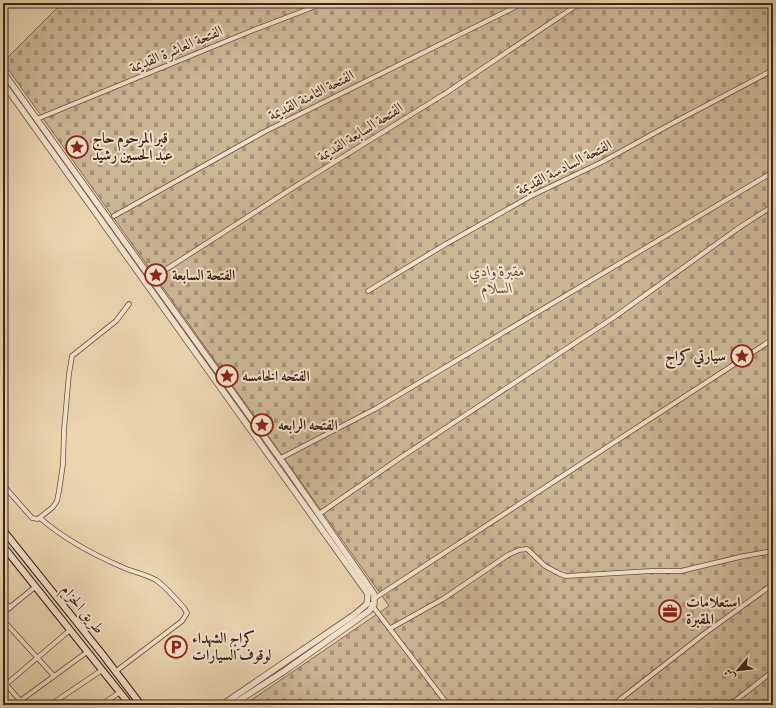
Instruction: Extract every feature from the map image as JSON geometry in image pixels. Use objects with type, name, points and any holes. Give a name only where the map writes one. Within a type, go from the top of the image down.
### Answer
[{"type":"main road","name":"طريق الحزام","points":[[3,530],[141,705]]},
{"type":"main road","name":"طريق الحزام","points":[[3,546],[130,705]]},
{"type":"main road","points":[[43,596],[49,595],[49,588]]},
{"type":"main road","points":[[52,608],[52,605],[55,602],[61,603]]},
{"type":"street","name":"الفتحة العاشرة القديمة","points":[[38,119],[251,31],[324,3]]},
{"type":"street","name":"الفتحة الثامنة القديمة","points":[[114,216],[264,132],[523,3]]},
{"type":"street","name":"الفتحة السابعة القديمة","points":[[151,280],[291,189],[446,93],[580,3]]},
{"type":"street","name":"الفتحة السادسة القديمة","points":[[368,291],[446,244],[531,196],[602,162],[773,70]]},
{"type":"street","points":[[3,72],[286,467],[372,590],[375,598],[373,606],[369,611],[286,670],[232,705]]},
{"type":"street","points":[[3,83],[366,592],[368,601],[391,628],[448,705]]},
{"type":"street","points":[[41,136],[45,134],[46,131]]},
{"type":"street","points":[[49,146],[55,143]]},
{"type":"street","points":[[279,459],[375,409],[773,172]]},
{"type":"street","points":[[319,514],[400,458],[613,318],[740,227],[773,206]]},
{"type":"street","points":[[3,486],[32,518],[40,518],[53,507],[57,501],[63,464],[64,430],[72,356],[116,321],[129,304]]},
{"type":"street","points":[[222,705],[354,614],[368,601],[375,598],[773,339]]},
{"type":"street","points":[[207,368],[210,368],[212,364]]},
{"type":"street","points":[[214,379],[216,376],[220,375]]},
{"type":"street","points":[[281,472],[285,470],[286,467]]},
{"type":"street","points":[[289,484],[292,481],[295,481]]},
{"type":"street","points":[[40,518],[73,543],[110,561],[147,575],[158,582],[184,608],[186,613],[182,621],[115,672]]},
{"type":"street","points":[[391,628],[430,607],[508,555],[523,549],[527,549],[545,566],[566,576],[652,571],[681,571],[744,556],[773,551]]},
{"type":"street","points":[[613,705],[704,634],[773,584]]},
{"type":"street","points":[[3,613],[36,587]]},
{"type":"street","points":[[3,600],[10,608]]},
{"type":"street","points":[[3,620],[54,676]]},
{"type":"street","points":[[70,630],[4,684],[22,703],[54,676],[87,652]]},
{"type":"street","points":[[282,664],[283,668],[286,670]]},
{"type":"street","points":[[275,669],[278,672],[278,675]]},
{"type":"street","points":[[50,705],[102,670]]},
{"type":"street","points":[[730,705],[773,671]]},
{"type":"street","points":[[101,705],[120,692]]},
{"type":"green space","name":"مقبرة وادي السلام","points":[[62,3],[773,3],[773,705],[244,705],[389,606],[3,62]]},
{"type":"place","name":"قبر المرحوم حاج عبد الحسين رشيد","points":[[77,147]]},
{"type":"place","name":"الفتحة السابعة","points":[[156,275]]},
{"type":"place","name":"سيارتي كراج","points":[[742,356]]},
{"type":"place","name":"الفتحه الخامسه","points":[[227,376]]},
{"type":"place","name":"الفتحه الرابعه","points":[[262,425]]},
{"type":"place","name":"استعلامات المقبرة","points":[[670,611]]},
{"type":"place","name":"كراج الشهداء لوقوف السيارات","points":[[176,647]]}]
